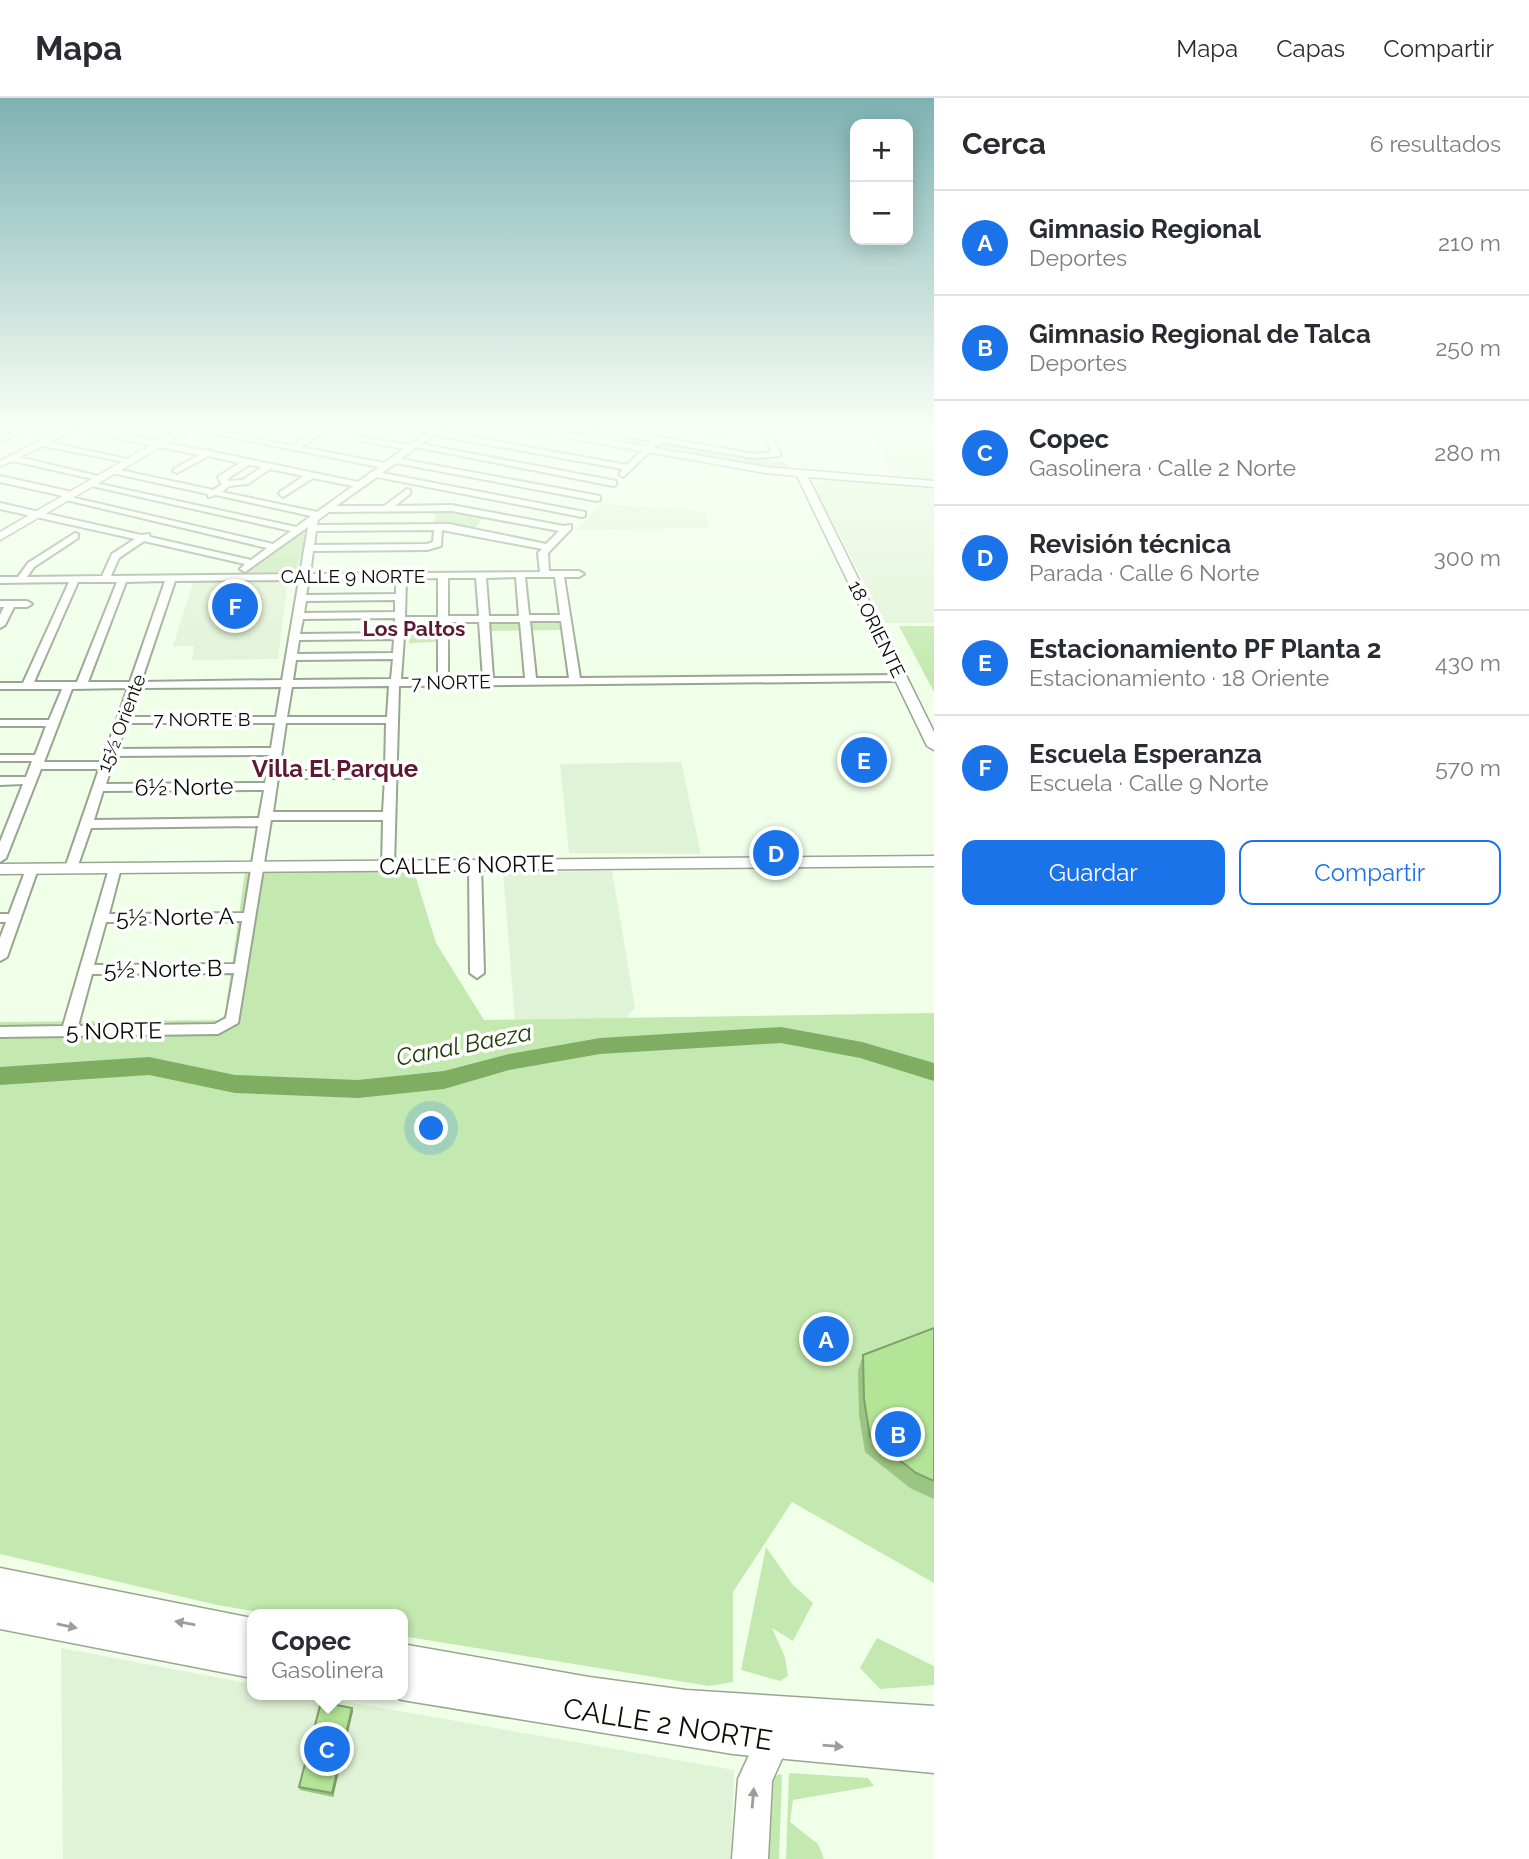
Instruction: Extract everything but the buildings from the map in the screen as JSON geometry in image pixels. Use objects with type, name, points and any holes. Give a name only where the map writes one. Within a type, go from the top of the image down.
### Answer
[{"type":"main road","points":[[0,1584],[141,1615],[247,1634]]},
{"type":"main road","points":[[0,1612],[247,1659]]},
{"type":"main road","name":"CALLE 2 NORTE","points":[[408,1663],[663,1705],[934,1724]]},
{"type":"main road","name":"CALLE 2 NORTE","points":[[408,1683],[774,1741],[934,1755]]},
{"type":"main road","points":[[750,1859],[755,1779],[774,1741]]},
{"type":"street","points":[[14,509],[251,564]]},
{"type":"street","points":[[0,537],[49,509]]},
{"type":"street","points":[[115,509],[274,547]]},
{"type":"street","points":[[202,509],[298,530]]},
{"type":"street","points":[[275,509],[315,520],[438,527],[546,547]]},
{"type":"street","points":[[236,577],[327,509]]},
{"type":"street","points":[[434,509],[466,510],[565,530]]},
{"type":"street","points":[[557,509],[582,514]]},
{"type":"street","points":[[545,574],[542,559],[546,547],[587,509]]},
{"type":"street","name":"18 ORIENTE","points":[[818,509],[934,746]]},
{"type":"street","points":[[241,968],[303,576],[315,520]]},
{"type":"street","points":[[104,579],[115,556],[167,523]]},
{"type":"street","points":[[309,548],[427,547],[438,544],[438,527]]},
{"type":"street","points":[[21,579],[37,561],[75,537]]},
{"type":"street","points":[[559,574],[575,681]]},
{"type":"street","name":"CALLE 9 NORTE","points":[[1,581],[579,574]]},
{"type":"street","points":[[443,575],[443,682]]},
{"type":"street","points":[[481,575],[488,681]]},
{"type":"street","points":[[520,575],[531,681]]},
{"type":"street","points":[[388,866],[391,720],[398,656],[401,576]]},
{"type":"street","points":[[81,686],[123,578]]},
{"type":"street","name":"15½ Oriente","points":[[71,869],[104,765],[136,685],[171,578]]},
{"type":"street","points":[[27,686],[75,579]]},
{"type":"street","points":[[300,598],[400,597]]},
{"type":"street","points":[[0,625],[5,604],[27,604]]},
{"type":"street","points":[[297,616],[565,618]]},
{"type":"street","points":[[294,637],[399,636]]},
{"type":"street","points":[[291,657],[398,656]]},
{"type":"street","name":"7 NORTE","points":[[0,686],[901,678]]},
{"type":"street","points":[[0,858],[68,686]]},
{"type":"street","name":"7 NORTE B","points":[[123,720],[391,720]]},
{"type":"street","points":[[0,723],[54,723]]},
{"type":"street","points":[[110,753],[276,751]]},
{"type":"street","points":[[0,771],[3,758],[104,765]]},
{"type":"street","name":"6½ Norte","points":[[97,788],[390,774]]},
{"type":"street","points":[[0,780],[31,780]]},
{"type":"street","points":[[86,824],[389,816]]},
{"type":"street","points":[[0,821],[15,821]]},
{"type":"street","name":"CALLE 6 NORTE","points":[[0,869],[934,861]]},
{"type":"street","points":[[475,865],[477,973]]},
{"type":"street","points":[[69,1031],[115,868]]},
{"type":"street","points":[[0,957],[7,918],[32,869]]},
{"type":"street","name":"5½ Norte A","points":[[100,918],[249,917]]},
{"type":"street","name":"5½ Norte B","points":[[86,970],[241,968]]},
{"type":"street","name":"5 NORTE","points":[[0,1032],[218,1029],[233,1020],[241,968]]},
{"type":"shaded area","points":[[596,509],[705,512],[710,528],[576,530]]},
{"type":"shaded area","points":[[826,509],[934,509],[934,623],[886,623]]},
{"type":"shaded area","points":[[288,580],[278,659],[192,660],[194,646],[173,646],[193,582]]},
{"type":"shaded area","points":[[681,762],[701,854],[569,853],[560,764]]},
{"type":"shaded area","points":[[612,871],[635,1008],[625,1019],[515,1020],[503,872]]},
{"type":"shaded area","points":[[61,1648],[247,1683],[247,1700],[336,1700],[734,1770],[731,1859],[63,1859]]},
{"type":"green space","points":[[436,511],[484,517],[475,528],[434,524]]},
{"type":"green space","points":[[299,533],[307,534],[296,572],[244,572]]},
{"type":"green space","points":[[559,621],[561,630],[491,631],[484,622]]},
{"type":"green space","points":[[409,622],[436,622],[436,642],[409,643]]},
{"type":"green space","points":[[899,626],[934,626],[934,692]]},
{"type":"green space","points":[[245,872],[414,872],[436,943],[484,1020],[934,1013],[934,1583],[792,1502],[733,1592],[733,1682],[709,1686],[408,1637],[408,1609],[247,1610],[0,1554],[0,1022],[221,1020],[225,1014]]},
{"type":"green space","points":[[766,1547],[792,1584],[813,1603],[793,1641],[772,1628],[785,1657],[788,1676],[780,1681],[741,1670]]},
{"type":"green space","points":[[877,1638],[934,1666],[934,1685],[880,1689],[860,1668]]},
{"type":"green space","points":[[789,1773],[868,1778],[874,1786],[793,1800],[790,1822],[818,1844],[824,1859],[786,1859]]},
{"type":"green space","points":[[782,1775],[779,1859],[765,1859],[771,1779]]},
{"type":"waterway","name":"Canal Baeza","points":[[0,1076],[149,1066],[190,1077],[235,1084],[358,1089],[444,1080],[509,1062],[600,1046],[781,1035],[862,1050],[934,1072]]},
{"type":"place","name":"Escuela Esperanza","points":[[235,606]]},
{"type":"place","name":"Estacionamiento PF Planta 2","points":[[864,760]]},
{"type":"place","name":"Revisión técnica","points":[[776,853]]},
{"type":"place","name":"Gimnasio Regional","points":[[826,1339]]},
{"type":"place","name":"Gimnasio Regional de Talca","points":[[898,1434]]},
{"type":"place","name":"Copec","points":[[327,1749]]},
{"type":"district","name":"Los Paltos","points":[[414,629]]},
{"type":"district","name":"Villa El Parque","points":[[335,769]]}]
